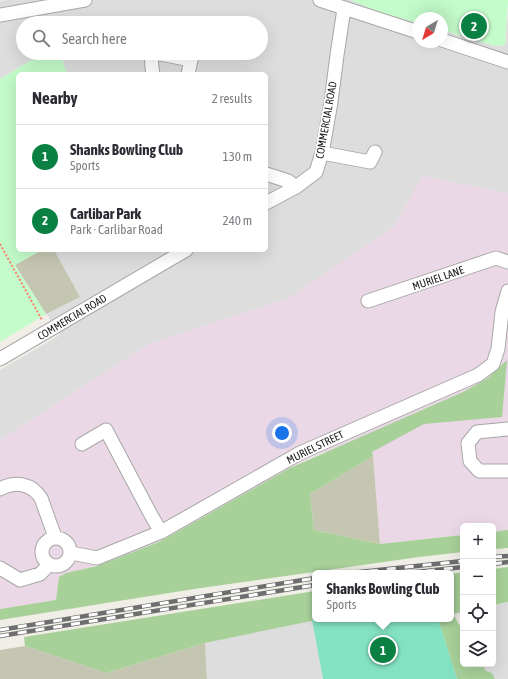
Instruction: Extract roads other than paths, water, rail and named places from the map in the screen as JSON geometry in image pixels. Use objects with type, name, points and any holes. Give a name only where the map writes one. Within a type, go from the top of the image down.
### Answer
[{"type":"street","points":[[0,15],[85,0]]},
{"type":"street","points":[[320,0],[412,30]]},
{"type":"street","name":"COMMERCIAL ROAD","points":[[268,202],[296,187],[316,172],[322,153],[331,102],[344,9]]},
{"type":"street","points":[[448,42],[508,62]]},
{"type":"street","points":[[152,60],[153,72]]},
{"type":"street","points":[[188,72],[191,60]]},
{"type":"street","points":[[322,153],[370,162],[375,152]]},
{"type":"street","points":[[268,175],[288,181],[296,187]]},
{"type":"street","name":"COMMERCIAL ROAD","points":[[0,359],[183,252]]},
{"type":"street","name":"MURIEL LANE","points":[[368,301],[496,258],[508,262]]},
{"type":"street","name":"MURIEL STREET","points":[[71,554],[97,558],[161,532],[300,453],[478,375],[493,364],[498,349],[502,312],[508,291]]},
{"type":"street","points":[[508,429],[477,432],[468,443],[470,461],[479,471],[508,471]]},
{"type":"street","points":[[82,444],[106,430],[161,532]]},
{"type":"street","points":[[0,489],[17,483],[26,485],[38,492],[56,537]]},
{"type":"street","points":[[56,537],[62,538],[67,542],[70,547],[71,554],[69,560],[63,565],[56,567],[49,565],[44,559],[42,552],[43,545],[48,540],[56,537]]},
{"type":"street","points":[[0,568],[20,580],[40,574],[49,565]]},
{"type":"railway","points":[[496,557],[508,556]]},
{"type":"railway","points":[[379,570],[460,561]]},
{"type":"railway","points":[[496,564],[508,562]]},
{"type":"railway","points":[[436,570],[460,567]]},
{"type":"railway","points":[[0,630],[312,578]]},
{"type":"railway","points":[[0,636],[312,585]]},
{"type":"place","name":"Carlibar Park","points":[[474,26]]},
{"type":"place","name":"Shanks Bowling Club","points":[[383,650]]}]
